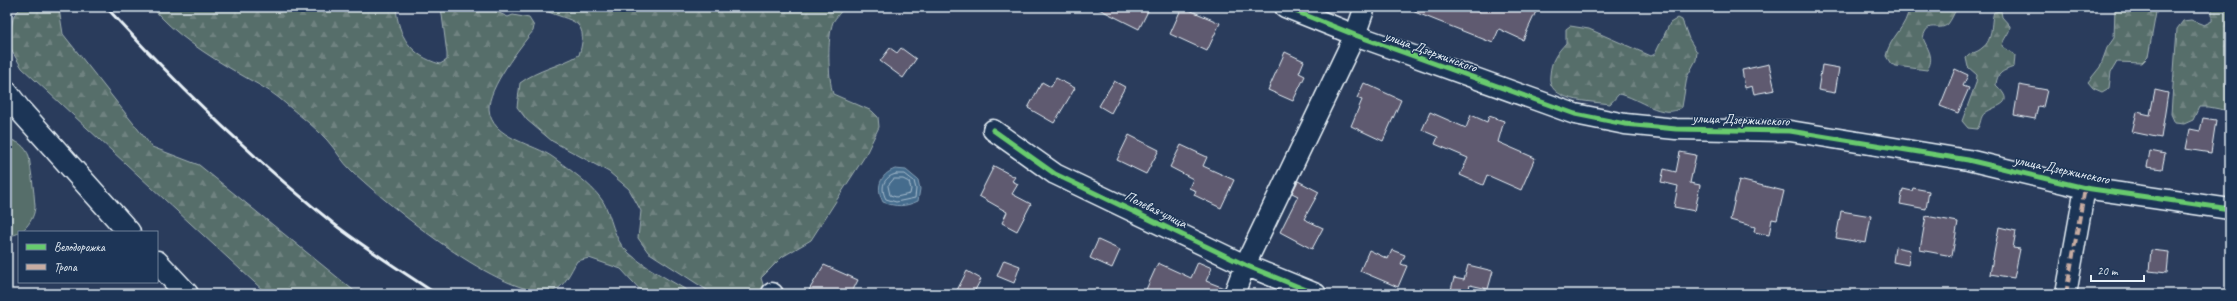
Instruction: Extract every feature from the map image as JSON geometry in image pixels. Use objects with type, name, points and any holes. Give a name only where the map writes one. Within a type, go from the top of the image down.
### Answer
[{"type":"main road","points":[[7,93],[14,112],[128,231]]},
{"type":"main road","points":[[158,263],[187,294]]},
{"type":"street","name":"улица Дзержинского","points":[[1285,7],[1355,36],[1575,114],[1625,124],[1676,129],[1790,132],[1968,160],[2085,188],[2230,209]]},
{"type":"street","points":[[1234,294],[1245,265],[1355,36],[1365,7]]},
{"type":"street","name":"Полевая улица","points":[[993,130],[1055,174],[1245,265],[1316,294]]},
{"type":"street","points":[[2066,294],[2085,188]]},
{"type":"green space","points":[[22,7],[59,9],[63,34],[152,147],[199,165],[358,294],[267,294],[22,68],[7,43],[14,15]]},
{"type":"green space","points":[[152,7],[396,7],[397,17],[403,36],[408,43],[421,56],[440,64],[447,60],[441,7],[486,7],[508,17],[513,15],[529,18],[534,26],[533,31],[520,47],[499,79],[490,100],[489,109],[492,119],[497,127],[505,134],[546,153],[586,182],[602,200],[606,207],[616,235],[623,247],[643,264],[693,294],[644,294],[621,269],[589,258],[577,261],[564,283],[553,291],[531,290],[505,281],[477,266],[418,226],[391,205],[348,167],[322,134],[279,98],[215,59],[192,43],[170,26]]},
{"type":"green space","points":[[539,7],[844,7],[833,22],[831,29],[829,68],[833,94],[872,111],[878,117],[879,127],[865,156],[811,240],[782,257],[761,278],[766,294],[713,294],[648,252],[638,238],[641,211],[629,189],[609,172],[552,141],[527,120],[517,107],[520,83],[534,75],[579,55],[582,42],[582,32],[579,26],[567,18]]},
{"type":"green space","points":[[1909,7],[1965,7],[1956,9],[1948,24],[1941,27],[1930,27],[1925,32],[1923,38],[1931,58],[1927,70],[1896,66],[1891,64],[1886,56],[1891,43],[1905,21]]},
{"type":"green space","points":[[2115,7],[2157,7],[2148,57],[2142,63],[2117,62],[2111,72],[2109,88],[2102,92],[2093,88],[2088,82],[2100,67],[2107,48],[2114,38]]},
{"type":"green space","points":[[2212,7],[2230,7],[2230,111],[2209,107],[2199,107],[2193,120],[2184,124],[2175,123],[2171,114],[2177,29],[2183,21],[2191,20],[2204,25],[2212,21]]},
{"type":"green space","points":[[2001,11],[2002,17],[2010,26],[2002,46],[2015,55],[2014,67],[1999,75],[1996,85],[2005,97],[2005,100],[2003,103],[1983,114],[1977,129],[1968,128],[1962,121],[1976,83],[1977,75],[1968,67],[1966,58],[1986,45],[1990,36],[1994,12]]},
{"type":"green space","points":[[1678,18],[1682,20],[1689,39],[1697,52],[1696,60],[1687,77],[1682,107],[1675,111],[1659,110],[1619,94],[1610,104],[1582,101],[1562,95],[1555,90],[1551,84],[1550,75],[1553,61],[1566,43],[1566,29],[1570,26],[1589,29],[1651,56],[1655,54],[1670,23]]},
{"type":"green space","points":[[7,139],[21,144],[29,156],[35,206],[33,217],[26,227],[22,231],[18,231],[17,234],[7,235]]},
{"type":"water","points":[[895,169],[906,170],[918,180],[920,189],[918,201],[900,206],[883,202],[880,192],[880,182],[885,175]]},
{"type":"building","points":[[1095,7],[1150,7],[1139,29]]},
{"type":"building","points":[[1182,7],[1220,23],[1207,51],[1170,34]]},
{"type":"building","points":[[1402,7],[1465,7],[1479,12],[1480,7],[1538,7],[1523,40],[1499,29],[1493,43]]},
{"type":"building","points":[[890,48],[897,53],[901,48],[916,59],[903,78],[880,61]]},
{"type":"building","points":[[1285,52],[1304,61],[1299,73],[1305,76],[1293,101],[1268,90]]},
{"type":"building","points":[[1769,64],[1775,90],[1754,94],[1752,86],[1745,88],[1742,70]]},
{"type":"building","points":[[1822,65],[1839,68],[1835,93],[1818,90]]},
{"type":"building","points":[[1955,69],[1968,75],[1963,86],[1969,88],[1958,113],[1940,106]]},
{"type":"building","points":[[1056,78],[1075,88],[1054,123],[1028,108],[1042,82],[1051,87]]},
{"type":"building","points":[[1114,81],[1125,87],[1111,113],[1099,106]]},
{"type":"building","points":[[1364,83],[1401,100],[1383,141],[1351,126],[1362,100],[1357,98]]},
{"type":"building","points":[[2019,85],[2047,90],[2043,107],[2038,106],[2035,119],[2014,115]]},
{"type":"building","points":[[2155,90],[2168,93],[2161,138],[2132,132],[2137,112],[2150,115]]},
{"type":"building","points":[[1430,112],[1466,128],[1471,115],[1487,122],[1489,116],[1504,121],[1498,142],[1535,158],[1521,190],[1487,175],[1483,185],[1460,175],[1468,158],[1435,144],[1438,137],[1422,130]]},
{"type":"building","points":[[2203,118],[2216,120],[2211,153],[2186,149],[2190,129],[2200,131]]},
{"type":"building","points":[[1129,135],[1159,150],[1146,174],[1117,160]]},
{"type":"building","points":[[1181,145],[1207,157],[1203,166],[1234,180],[1221,208],[1194,195],[1196,191],[1189,188],[1193,179],[1170,167]]},
{"type":"building","points":[[2150,151],[2165,154],[2162,169],[2147,167]]},
{"type":"building","points":[[1680,152],[1696,155],[1690,183],[1700,185],[1695,211],[1674,207],[1678,186],[1661,182],[1664,169],[1676,172]]},
{"type":"building","points":[[994,166],[1015,177],[1012,181],[1018,184],[1012,194],[1031,204],[1017,231],[1002,223],[1007,212],[979,196]]},
{"type":"building","points":[[1739,180],[1784,191],[1777,220],[1772,219],[1769,235],[1754,232],[1755,227],[1730,220]]},
{"type":"building","points":[[1298,181],[1319,192],[1304,219],[1323,228],[1312,249],[1280,232],[1298,196],[1292,193]]},
{"type":"building","points":[[1913,188],[1929,191],[1926,209],[1900,204],[1903,189],[1912,191]]},
{"type":"building","points":[[1841,211],[1871,216],[1866,243],[1836,238]]},
{"type":"building","points":[[1926,216],[1958,222],[1952,256],[1920,250]]},
{"type":"building","points":[[1999,227],[2016,231],[2013,248],[2020,249],[2014,278],[1990,274]]},
{"type":"building","points":[[1098,240],[1120,250],[1112,268],[1090,258]]},
{"type":"building","points":[[1895,247],[1910,250],[1908,265],[1893,262]]},
{"type":"building","points":[[1369,250],[1388,259],[1392,250],[1405,255],[1401,264],[1407,266],[1398,287],[1360,271]]},
{"type":"building","points":[[2151,250],[2169,252],[2167,273],[2149,271]]},
{"type":"building","points":[[1004,260],[1020,266],[1014,283],[997,276]]},
{"type":"building","points":[[1198,262],[1212,268],[1206,281],[1224,288],[1223,294],[1144,294],[1158,263],[1191,278]]},
{"type":"building","points":[[824,265],[858,280],[851,294],[817,294],[809,290]]},
{"type":"building","points":[[1468,265],[1493,271],[1488,289],[1470,285],[1467,294],[1450,294],[1454,278],[1464,280]]},
{"type":"building","points":[[967,271],[981,279],[973,294],[955,294]]},
{"type":"railway","points":[[106,7],[187,92],[244,147],[334,224],[371,251],[436,294]]},
{"type":"marked path","points":[[2066,294],[2085,188]]},
{"type":"cycle path","points":[[1285,7],[1355,35],[1575,114],[1625,124],[1676,129],[1790,131],[1968,160],[2085,188],[2230,209]]},
{"type":"cycle path","points":[[993,130],[1055,174],[1245,265],[1316,294]]}]
